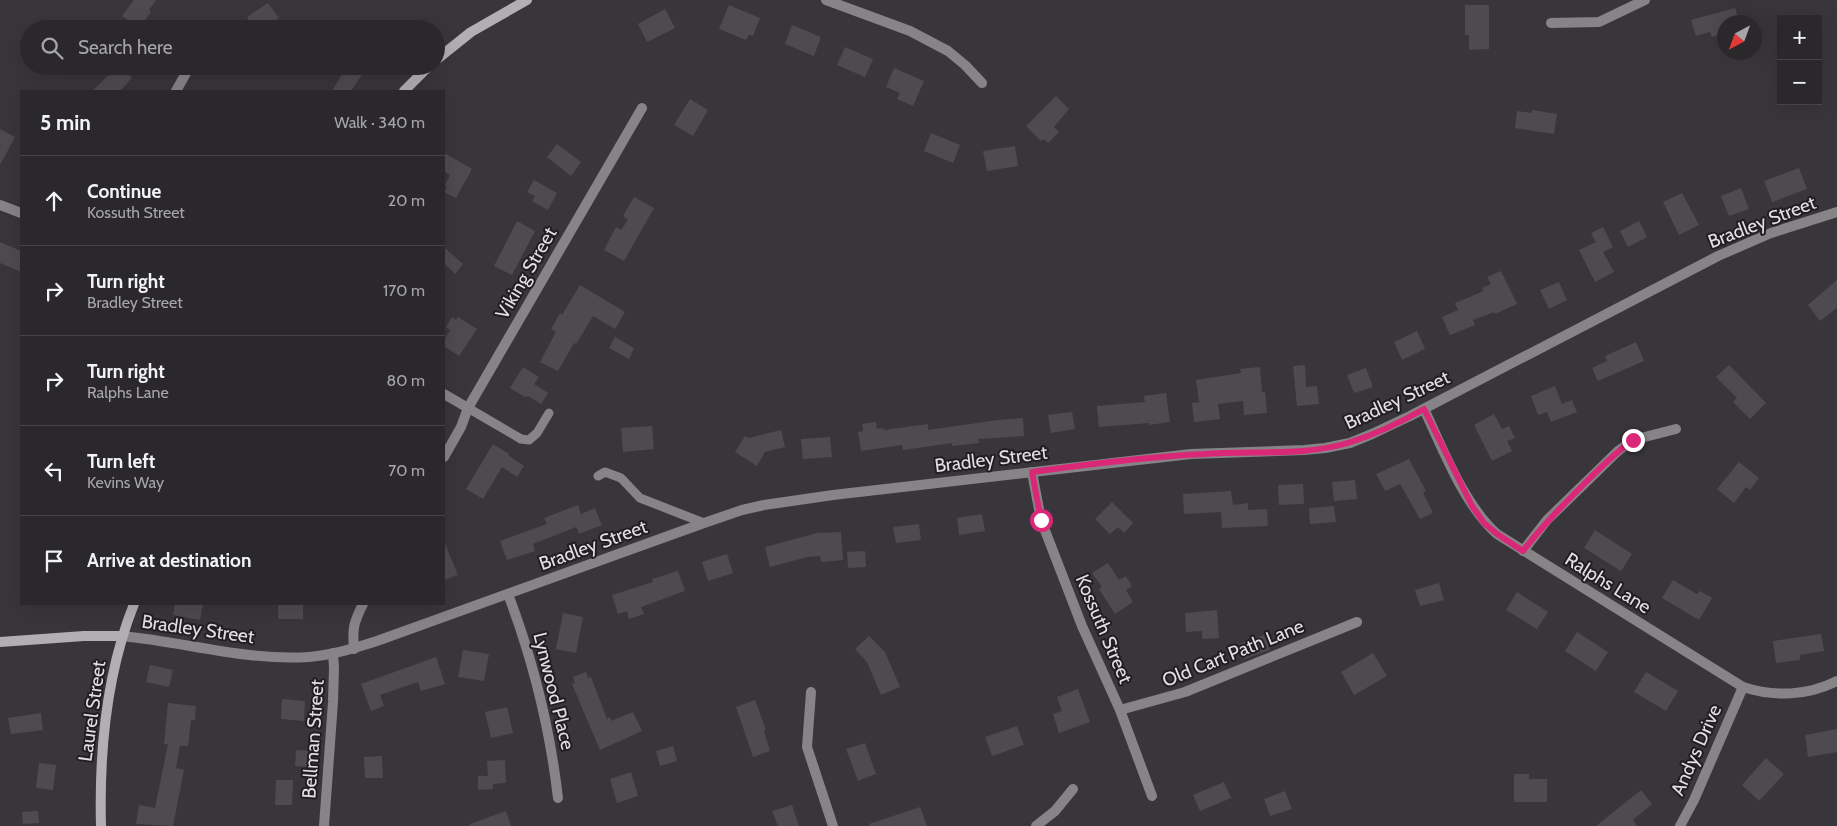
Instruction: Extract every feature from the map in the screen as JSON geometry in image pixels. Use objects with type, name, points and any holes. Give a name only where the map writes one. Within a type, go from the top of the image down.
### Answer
[{"type":"street","points":[[445,53],[471,32],[527,0]]},
{"type":"street","points":[[826,0],[910,31],[948,51],[982,83]]},
{"type":"street","points":[[1551,24],[1598,22],[1645,0]]},
{"type":"street","points":[[177,90],[185,75]]},
{"type":"street","points":[[405,90],[420,75]]},
{"type":"street","name":"Viking Street","points":[[445,455],[460,428],[468,408],[642,108]]},
{"type":"street","points":[[0,205],[20,214]]},
{"type":"street","name":"Bradley Street","points":[[122,636],[154,639],[222,651],[276,657],[309,657],[354,649],[742,510],[786,501],[1190,454],[1304,450],[1325,448],[1350,442],[1372,434],[1424,409],[1718,256],[1771,234],[1837,212]]},
{"type":"street","points":[[445,395],[468,408]]},
{"type":"street","name":"Ralphs Lane","points":[[1424,409],[1461,485],[1480,517],[1497,534],[1743,687],[1771,694],[1792,694],[1811,691],[1837,681]]},
{"type":"street","points":[[1523,551],[1547,520],[1618,451],[1633,440],[1676,429]]},
{"type":"street","name":"Kossuth Street","points":[[1032,472],[1041,520],[1082,626],[1120,710],[1152,796]]},
{"type":"street","name":"Lynwood Place","points":[[508,594],[528,656],[545,719],[554,762],[558,798]]},
{"type":"street","name":"Laurel Street","points":[[101,826],[101,774],[105,727],[115,662],[134,605]]},
{"type":"street","points":[[354,649],[352,631],[355,619],[362,605]]},
{"type":"street","name":"Old Cart Path Lane","points":[[1120,710],[1185,692],[1357,622]]},
{"type":"street","points":[[0,642],[84,636],[122,636]]},
{"type":"street","name":"Bellman Street","points":[[324,826],[333,702],[333,653]]},
{"type":"street","name":"Andys Drive","points":[[1680,826],[1694,800],[1743,687]]},
{"type":"street","points":[[811,692],[807,747],[833,826]]},
{"type":"street","points":[[1036,826],[1055,811],[1073,789]]},
{"type":"lane","points":[[468,408],[521,439],[529,440],[538,433],[549,413]]},
{"type":"lane","points":[[598,476],[605,472],[621,478],[640,498],[704,523]]},
{"type":"building","points":[[134,0],[156,0],[145,20],[128,20],[122,16]]},
{"type":"building","points":[[268,3],[279,18],[276,20],[249,20],[247,17]]},
{"type":"building","points":[[729,5],[760,18],[753,36],[749,35],[746,40],[719,29]]},
{"type":"building","points":[[1465,5],[1489,5],[1489,49],[1469,50],[1469,35],[1465,35]]},
{"type":"building","points":[[1735,8],[1737,15],[1717,15],[1717,36],[1712,37],[1710,32],[1696,36],[1691,20]]},
{"type":"building","points":[[665,9],[675,28],[647,42],[638,24]]},
{"type":"building","points":[[792,25],[821,37],[814,56],[785,44]]},
{"type":"building","points":[[845,47],[873,59],[865,77],[837,65]]},
{"type":"building","points":[[894,68],[924,81],[913,106],[897,99],[900,93],[886,87]]},
{"type":"building","points":[[109,75],[129,75],[132,78],[121,90],[93,90]]},
{"type":"building","points":[[342,75],[362,75],[352,90],[333,90]]},
{"type":"building","points":[[1056,96],[1069,109],[1054,127],[1059,132],[1048,143],[1044,139],[1041,141],[1026,126]]},
{"type":"building","points":[[690,99],[708,110],[693,136],[674,125]]},
{"type":"building","points":[[1532,110],[1557,114],[1554,134],[1515,128],[1517,111],[1532,113]]},
{"type":"building","points":[[0,129],[15,137],[0,165]]},
{"type":"building","points":[[931,133],[960,145],[953,163],[924,151]]},
{"type":"building","points":[[557,144],[581,162],[571,176],[547,157]]},
{"type":"building","points":[[1015,146],[1018,166],[987,171],[983,151]]},
{"type":"building","points":[[445,154],[472,169],[456,198],[445,192],[447,187],[445,185],[450,175],[445,172]]},
{"type":"building","points":[[1799,168],[1807,189],[1772,202],[1764,181]]},
{"type":"building","points":[[534,180],[557,193],[548,210],[532,201],[535,196],[527,192]]},
{"type":"building","points":[[1741,188],[1749,209],[1729,216],[1721,196]]},
{"type":"building","points":[[1682,193],[1699,225],[1679,235],[1663,202]]},
{"type":"building","points":[[634,197],[654,208],[624,261],[604,250],[616,227],[621,230],[628,220],[623,216]]},
{"type":"building","points":[[517,221],[535,231],[512,275],[494,266]]},
{"type":"building","points":[[1639,221],[1647,237],[1628,247],[1620,231]]},
{"type":"building","points":[[1603,227],[1613,247],[1603,252],[1614,272],[1595,282],[1579,250],[1596,242],[1591,233]]},
{"type":"building","points":[[0,242],[20,251],[20,272],[0,263]]},
{"type":"building","points":[[445,248],[463,264],[455,274],[445,264]]},
{"type":"building","points":[[1501,271],[1517,304],[1495,314],[1494,312],[1473,320],[1475,325],[1450,335],[1442,317],[1458,310],[1455,303],[1484,291],[1482,288],[1491,284],[1487,277]]},
{"type":"building","points":[[1837,280],[1837,308],[1820,321],[1808,305]]},
{"type":"building","points":[[1559,282],[1567,300],[1549,309],[1540,290]]},
{"type":"building","points":[[580,285],[625,312],[615,329],[593,316],[576,344],[574,343],[558,371],[540,362],[556,332],[551,329]]},
{"type":"building","points":[[452,317],[456,320],[458,317],[477,329],[459,356],[445,347],[445,338],[450,330],[446,327]]},
{"type":"building","points":[[1417,331],[1425,349],[1402,360],[1394,342]]},
{"type":"building","points":[[615,337],[634,348],[629,359],[609,348]]},
{"type":"building","points":[[1636,342],[1644,361],[1598,381],[1592,368],[1607,361],[1605,356]]},
{"type":"building","points":[[1305,365],[1306,387],[1317,386],[1319,404],[1297,406],[1293,366]]},
{"type":"building","points":[[1729,365],[1766,403],[1750,419],[1733,402],[1737,398],[1716,377]]},
{"type":"building","points":[[523,367],[539,377],[534,384],[548,393],[541,404],[510,388]]},
{"type":"building","points":[[1260,367],[1262,392],[1265,392],[1267,413],[1244,415],[1243,401],[1218,404],[1220,419],[1194,422],[1192,403],[1199,402],[1196,380],[1241,373],[1240,369]]},
{"type":"building","points":[[1366,368],[1373,387],[1354,393],[1347,375]]},
{"type":"building","points":[[1555,386],[1562,404],[1572,400],[1577,412],[1551,422],[1547,412],[1538,415],[1531,396]]},
{"type":"building","points":[[1166,393],[1170,422],[1149,425],[1149,423],[1099,427],[1097,406],[1145,402],[1144,396]]},
{"type":"building","points":[[1072,412],[1075,429],[1051,433],[1048,415]]},
{"type":"building","points":[[1494,414],[1502,429],[1509,426],[1515,438],[1507,441],[1512,451],[1492,461],[1474,425]]},
{"type":"building","points":[[1023,418],[1024,436],[978,439],[979,443],[952,446],[952,443],[903,450],[902,445],[861,451],[858,432],[863,431],[862,424],[876,422],[877,429],[883,428],[884,430],[928,424],[928,430]]},
{"type":"building","points":[[652,426],[654,449],[623,452],[621,428]]},
{"type":"building","points":[[781,430],[785,447],[765,452],[757,466],[735,452],[745,436],[749,438]]},
{"type":"building","points":[[830,437],[832,457],[803,459],[801,439]]},
{"type":"building","points":[[493,444],[524,466],[517,477],[502,467],[483,499],[466,489]]},
{"type":"building","points":[[1409,459],[1426,491],[1423,493],[1433,513],[1420,519],[1400,484],[1385,491],[1376,474]]},
{"type":"building","points":[[1739,462],[1759,478],[1750,490],[1746,487],[1734,503],[1717,489]]},
{"type":"building","points":[[1355,480],[1357,499],[1334,501],[1332,482]]},
{"type":"building","points":[[1303,484],[1304,504],[1279,505],[1278,485]]},
{"type":"building","points":[[1231,491],[1233,505],[1248,503],[1248,510],[1267,509],[1268,526],[1222,528],[1221,512],[1184,514],[1183,494]]},
{"type":"building","points":[[1112,502],[1133,523],[1124,533],[1118,527],[1110,534],[1095,519]]},
{"type":"building","points":[[578,505],[581,514],[595,508],[602,525],[579,534],[576,527],[533,544],[535,551],[507,560],[500,541],[547,524],[544,518]]},
{"type":"building","points":[[1334,506],[1336,522],[1310,524],[1309,508]]},
{"type":"building","points":[[982,514],[985,531],[959,535],[957,518]]},
{"type":"building","points":[[919,524],[921,540],[896,543],[893,527]]},
{"type":"building","points":[[1595,530],[1632,554],[1621,571],[1584,548]]},
{"type":"building","points":[[841,532],[843,560],[821,562],[820,556],[807,557],[770,567],[765,547],[817,533]]},
{"type":"building","points":[[445,543],[458,575],[445,580]]},
{"type":"building","points":[[865,551],[866,567],[848,568],[847,552]]},
{"type":"building","points":[[727,554],[733,573],[708,581],[702,562]]},
{"type":"building","points":[[1108,563],[1119,580],[1126,576],[1132,586],[1126,590],[1133,602],[1115,614],[1099,589],[1102,587],[1092,573]]},
{"type":"building","points":[[678,571],[685,591],[641,607],[644,614],[629,619],[627,611],[618,614],[612,595],[653,582],[652,579]]},
{"type":"building","points":[[1673,580],[1697,594],[1700,591],[1712,598],[1699,620],[1662,598]]},
{"type":"building","points":[[1439,583],[1444,600],[1420,606],[1415,590]]},
{"type":"building","points":[[1517,592],[1548,612],[1537,629],[1506,610]]},
{"type":"building","points":[[175,605],[203,605],[200,620],[173,615]]},
{"type":"building","points":[[278,605],[303,605],[303,619],[278,619]]},
{"type":"building","points":[[1217,610],[1219,638],[1202,639],[1202,631],[1186,632],[1185,613]]},
{"type":"building","points":[[563,613],[583,617],[576,653],[556,649]]},
{"type":"building","points":[[1577,632],[1608,652],[1596,671],[1565,651]]},
{"type":"building","points":[[1821,634],[1824,651],[1800,655],[1800,660],[1776,663],[1773,641]]},
{"type":"building","points":[[1264,635],[1270,650],[1244,659],[1239,644]]},
{"type":"building","points":[[869,636],[885,652],[900,687],[881,695],[867,662],[855,649]]},
{"type":"building","points":[[463,650],[489,654],[484,681],[458,677]]},
{"type":"building","points":[[1373,653],[1387,676],[1354,695],[1341,672]]},
{"type":"building","points":[[436,657],[445,684],[421,691],[418,682],[380,695],[384,706],[371,711],[361,684]]},
{"type":"building","points":[[150,665],[173,670],[169,687],[146,682]]},
{"type":"building","points":[[586,672],[588,678],[591,677],[607,719],[610,717],[611,721],[633,712],[642,731],[600,750],[572,684],[575,683],[573,677]]},
{"type":"building","points":[[1646,672],[1678,691],[1666,711],[1634,692]]},
{"type":"building","points":[[1078,689],[1090,722],[1059,733],[1053,714],[1062,711],[1057,697]]},
{"type":"building","points":[[282,699],[305,701],[304,721],[281,719]]},
{"type":"building","points":[[755,700],[766,730],[764,731],[770,751],[753,757],[736,707]]},
{"type":"building","points":[[168,703],[196,706],[195,720],[191,720],[188,746],[180,746],[176,768],[184,770],[173,826],[136,824],[139,805],[155,808],[168,744],[164,744]]},
{"type":"building","points":[[507,707],[513,733],[491,738],[485,712]]},
{"type":"building","points":[[41,713],[43,730],[11,734],[8,718]]},
{"type":"building","points":[[1017,726],[1024,745],[992,756],[985,737]]},
{"type":"building","points":[[1837,729],[1837,752],[1808,757],[1805,735]]},
{"type":"building","points":[[865,743],[876,774],[858,781],[846,749]]},
{"type":"building","points":[[673,746],[677,761],[660,766],[656,751]]},
{"type":"building","points":[[296,750],[311,751],[310,767],[295,766]]},
{"type":"building","points":[[382,756],[383,778],[365,778],[364,757]]},
{"type":"building","points":[[1766,758],[1784,774],[1759,801],[1742,785]]},
{"type":"building","points":[[505,760],[506,783],[493,784],[493,789],[478,790],[478,776],[488,776],[487,761]]},
{"type":"building","points":[[39,763],[56,765],[53,790],[36,788]]},
{"type":"building","points":[[631,772],[638,796],[617,803],[610,779]]},
{"type":"building","points":[[1514,774],[1529,774],[1529,779],[1547,779],[1547,802],[1514,802]]},
{"type":"building","points":[[276,780],[293,780],[292,805],[275,805]]},
{"type":"building","points":[[1224,782],[1231,798],[1200,811],[1193,795]]},
{"type":"building","points":[[1641,790],[1652,804],[1633,820],[1637,826],[1596,826]]},
{"type":"building","points":[[1285,791],[1292,809],[1270,816],[1264,799]]},
{"type":"building","points":[[792,805],[799,826],[778,826],[772,811]]},
{"type":"building","points":[[920,807],[927,826],[870,826],[869,824]]},
{"type":"building","points":[[38,811],[39,823],[23,824],[22,812]]},
{"type":"building","points":[[506,811],[511,826],[470,826],[470,824]]},
{"type":"route","points":[[1041,520],[1032,472],[1190,454],[1325,448],[1372,434],[1424,409],[1472,506],[1484,523],[1523,551],[1547,520],[1618,451],[1633,440]]}]
